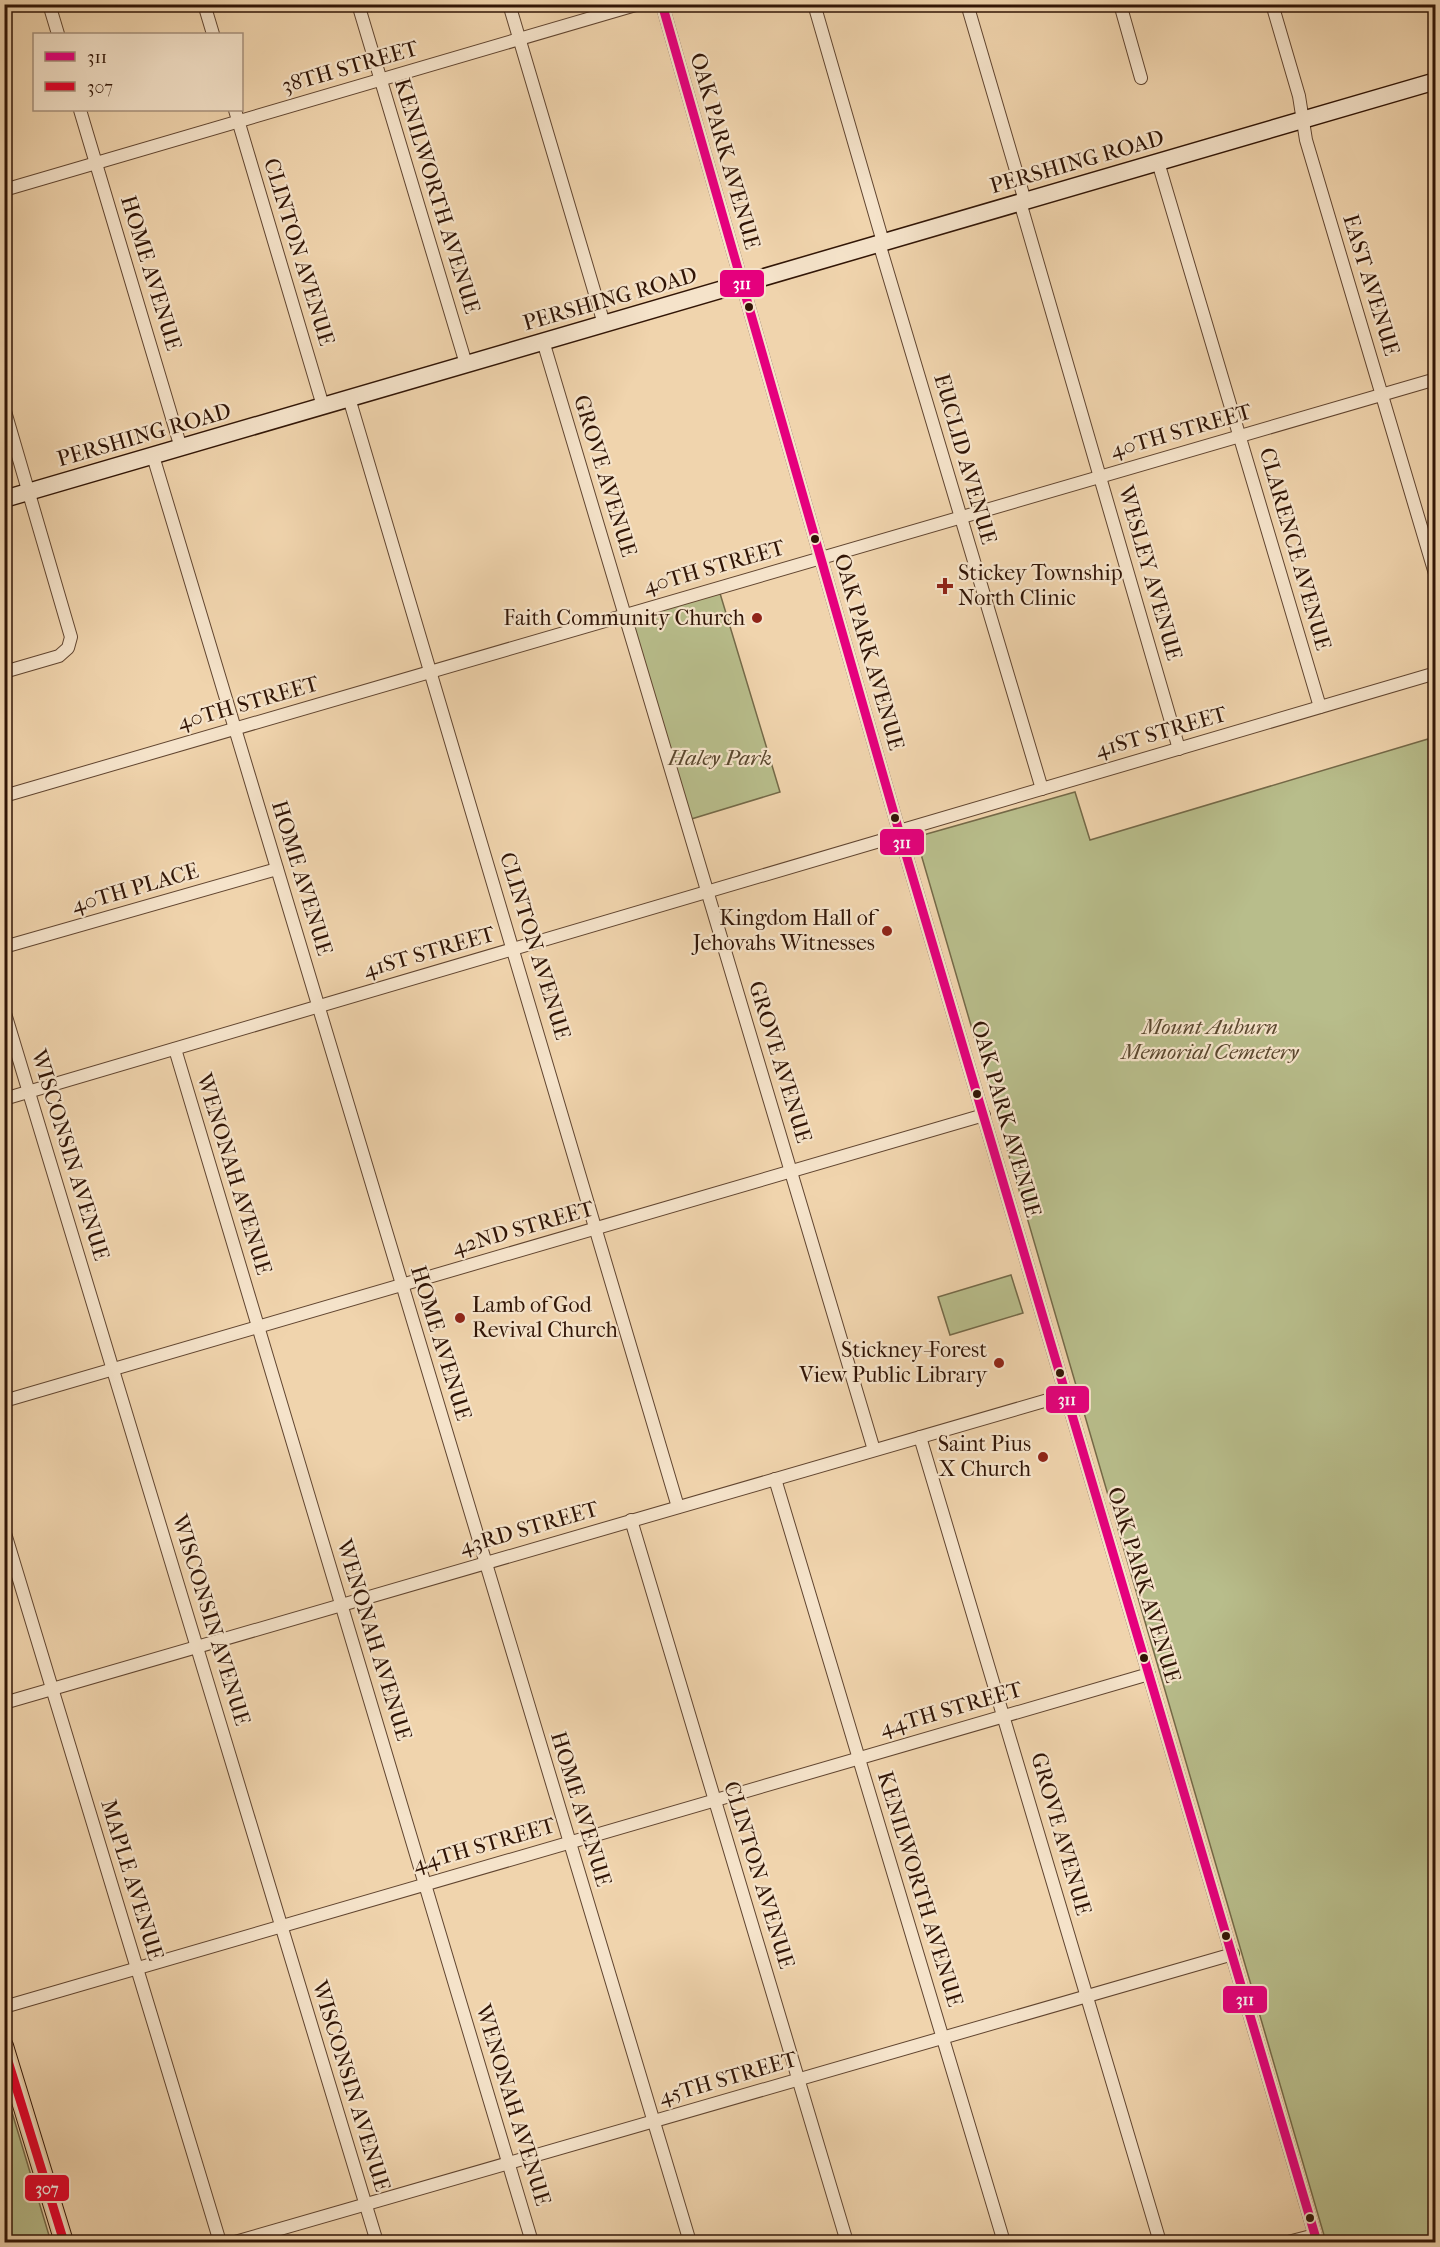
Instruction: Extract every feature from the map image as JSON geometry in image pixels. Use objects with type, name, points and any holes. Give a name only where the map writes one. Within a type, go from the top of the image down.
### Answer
[{"type":"main road","name":"PERSHING ROAD","points":[[4,499],[1436,81]]},
{"type":"main road","points":[[4,2046],[64,2242]]},
{"type":"street","points":[[49,4],[58,33]]},
{"type":"street","points":[[204,4],[213,33]]},
{"type":"street","name":"KENILWORTH AVENUE","points":[[358,4],[466,364]]},
{"type":"street","points":[[509,4],[604,324]]},
{"type":"street","name":"38TH STREET","points":[[4,190],[96,163],[237,116],[380,80],[639,4]]},
{"type":"street","name":"OAK PARK AVENUE","points":[[662,4],[899,833],[1316,2239]]},
{"type":"street","name":"EUCLID AVENUE","points":[[814,4],[960,517],[1042,789]]},
{"type":"street","name":"WESLEY AVENUE","points":[[967,4],[1179,749]]},
{"type":"street","points":[[1120,4],[1141,78]]},
{"type":"street","name":"EAST AVENUE","points":[[1272,4],[1299,96],[1306,140],[1436,577]]},
{"type":"street","name":"HOME AVENUE","points":[[80,111],[181,448]]},
{"type":"street","name":"CLINTON AVENUE","points":[[237,116],[323,406]]},
{"type":"street","name":"CLARENCE AVENUE","points":[[1158,162],[1320,707]]},
{"type":"street","name":"GROVE AVENUE","points":[[543,341],[874,1450]]},
{"type":"street","name":"40TH STREET","points":[[4,796],[1436,379]]},
{"type":"street","name":"CLINTON AVENUE","points":[[349,398],[678,1507]]},
{"type":"street","points":[[4,408],[71,637],[68,648],[59,656],[4,672]]},
{"type":"street","name":"HOME AVENUE","points":[[153,456],[690,2242]]},
{"type":"street","name":"41ST STREET","points":[[4,1099],[707,892],[1042,789],[1436,673]]},
{"type":"street","name":"40TH PLACE","points":[[4,947],[277,869]]},
{"type":"street","name":"WISCONSIN AVENUE","points":[[4,1010],[377,2242]]},
{"type":"street","name":"WENONAH AVENUE","points":[[175,1049],[532,2242]]},
{"type":"street","name":"42ND STREET","points":[[4,1401],[984,1115]]},
{"type":"street","name":"43RD STREET","points":[[4,1703],[1065,1395]]},
{"type":"street","name":"GROVE AVENUE","points":[[920,1437],[1160,2242]]},
{"type":"street","name":"KENILWORTH AVENUE","points":[[775,1479],[1004,2242]]},
{"type":"street","name":"CLINTON AVENUE","points":[[631,1521],[847,2242]]},
{"type":"street","name":"MAPLE AVENUE","points":[[4,1530],[220,2242]]},
{"type":"street","name":"44TH STREET","points":[[4,2007],[1149,1674]]},
{"type":"street","name":"45TH STREET","points":[[235,2242],[1233,1954]]},
{"type":"street","points":[[1288,2242],[1316,2239]]},
{"type":"green space","name":"Haley Park","points":[[719,590],[780,792],[688,820],[629,617]]},
{"type":"green space","name":"Mount Auburn Memorial Cemetery","points":[[1428,739],[1436,763],[1435,2242],[1326,2242],[916,837],[1075,792],[1090,840]]},
{"type":"green space","points":[[1011,1275],[1023,1313],[950,1335],[938,1297]]},
{"type":"green space","points":[[5,2089],[51,2242],[5,2242]]},
{"type":"transit line","name":"311","points":[[662,4],[899,831],[1315,2235]]},
{"type":"transit line","name":"307","points":[[4,2048],[64,2242]]},
{"type":"place","name":"Stickey Township North Clinic","points":[[945,586]]},
{"type":"place","name":"Faith Community Church","points":[[757,618]]},
{"type":"place","name":"Kingdom Hall of Jehovahs Witnesses","points":[[887,931]]},
{"type":"place","name":"Lamb of God Revival Church","points":[[460,1318]]},
{"type":"place","name":"Stickney-Forest View Public Library","points":[[999,1363]]},
{"type":"place","name":"Saint Pius X Church","points":[[1043,1457]]}]
